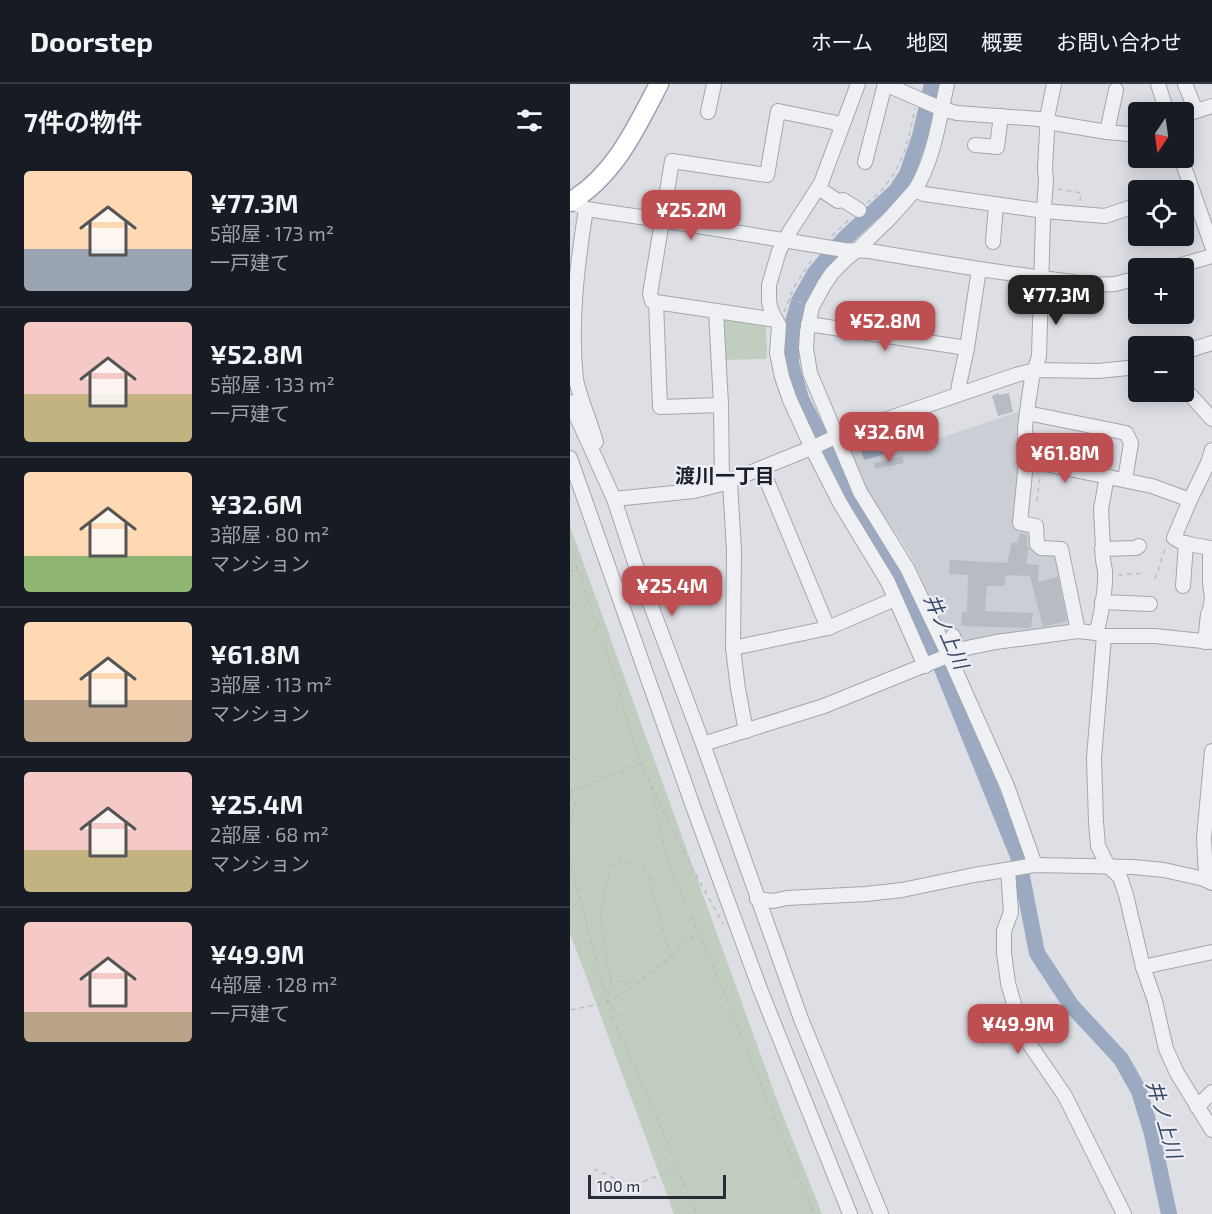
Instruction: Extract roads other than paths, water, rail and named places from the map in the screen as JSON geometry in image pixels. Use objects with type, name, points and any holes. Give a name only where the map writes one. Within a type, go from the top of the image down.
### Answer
[{"type":"main road","points":[[576,204],[620,154],[659,84]]},
{"type":"street","points":[[708,112],[714,84]]},
{"type":"street","points":[[858,84],[818,188],[779,251],[769,285],[769,301],[779,325],[777,353],[790,400],[840,503],[888,582],[928,665]]},
{"type":"street","points":[[864,162],[885,84],[957,113],[1039,119],[1128,134]]},
{"type":"street","points":[[947,84],[938,107],[930,154],[920,182],[901,208],[851,250],[846,259],[832,273],[812,307],[806,348],[810,373],[860,492],[907,568],[951,654],[1007,786],[1032,865]]},
{"type":"street","points":[[1054,84],[1048,122],[1039,356],[1032,378],[1025,428],[1026,462],[1020,523],[1036,526],[1037,544],[1041,548],[1061,549],[1078,631]]},
{"type":"street","points":[[1158,84],[1164,102]]},
{"type":"street","points":[[1185,84],[1188,102]]},
{"type":"street","points":[[1107,132],[1116,90]]},
{"type":"street","points":[[1194,112],[1212,106]]},
{"type":"street","points":[[776,320],[652,301],[650,294],[672,161],[767,175],[778,111],[842,125]]},
{"type":"street","points":[[975,145],[997,147],[1001,116]]},
{"type":"street","points":[[818,188],[835,207],[843,200],[859,210]]},
{"type":"street","points":[[915,190],[924,194],[1044,212],[1105,216],[1128,208]]},
{"type":"street","points":[[602,470],[602,457],[576,382],[571,351],[570,326],[575,282],[576,204],[822,247],[869,251],[1093,285],[1128,281]]},
{"type":"street","points":[[993,242],[996,205]]},
{"type":"street","points":[[1194,208],[1212,246]]},
{"type":"street","points":[[1194,261],[1212,256]]},
{"type":"street","points":[[958,394],[979,269]]},
{"type":"street","points":[[656,302],[660,407],[721,405]]},
{"type":"street","points":[[716,311],[726,483],[734,551],[733,648],[746,731]]},
{"type":"street","points":[[808,324],[967,348]]},
{"type":"street","points":[[1194,348],[1212,342]]},
{"type":"street","points":[[614,499],[694,491],[726,483],[835,437],[1035,370],[1098,371],[1128,368]]},
{"type":"street","points":[[1194,399],[1212,419]]},
{"type":"street","points":[[570,402],[614,499],[801,1020],[881,1214]]},
{"type":"street","points":[[1027,412],[1126,433],[1131,443],[1125,480]]},
{"type":"street","points":[[570,458],[752,967],[850,1214]]},
{"type":"street","points":[[1183,586],[1177,544],[1190,500],[1211,458]]},
{"type":"street","points":[[1026,462],[1125,480],[1151,482],[1190,500]]},
{"type":"street","points":[[762,469],[828,628]]},
{"type":"street","points":[[1107,476],[1101,509],[1105,574],[1094,758],[1098,846],[1108,866],[1120,877],[1166,1049],[1177,1073],[1212,1130]]},
{"type":"street","points":[[703,744],[824,706],[951,654],[996,642],[1078,631],[1100,635],[1155,636],[1209,642],[1208,614],[1212,598],[1210,548],[1177,544]]},
{"type":"street","points":[[1102,549],[1139,546]]},
{"type":"street","points":[[733,648],[828,628],[896,599]]},
{"type":"street","points":[[1102,602],[1150,604]]},
{"type":"street","points":[[951,654],[953,636]]},
{"type":"street","points":[[1208,881],[1204,838],[1212,751]]},
{"type":"street","points":[[757,899],[773,901],[902,890],[1032,865],[1133,867],[1164,870],[1208,881]]},
{"type":"street","points":[[1011,870],[1011,912],[1004,931],[1004,953],[1008,983],[1020,1025],[1024,1036],[1065,1096],[1124,1214]]},
{"type":"street","points":[[1143,967],[1212,952]]},
{"type":"street","points":[[1197,1107],[1212,1092]]},
{"type":"water","points":[[889,436],[893,452],[864,460],[859,444]]},
{"type":"waterway","name":"井ノ上川","points":[[932,84],[920,136],[907,174],[896,191],[829,256],[815,273],[799,301],[793,322],[791,364],[801,399],[834,463],[899,574],[934,649],[1018,856],[1037,953],[1071,1005],[1121,1059],[1139,1091],[1152,1134],[1169,1214]]},
{"type":"district","name":"渡川一丁目","points":[[725,475]]}]
